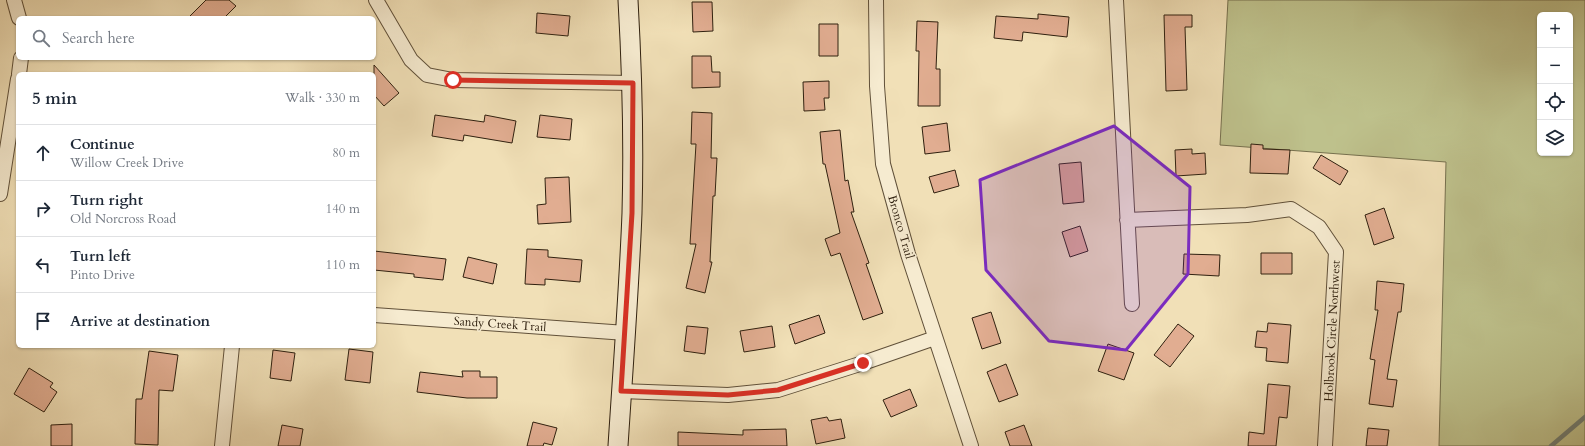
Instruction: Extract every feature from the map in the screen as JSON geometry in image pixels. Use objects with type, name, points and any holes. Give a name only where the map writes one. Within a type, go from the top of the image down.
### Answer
[{"type":"street","points":[[14,0],[19,16]]},
{"type":"street","points":[[376,0],[411,60],[427,75],[453,80],[633,83]]},
{"type":"street","points":[[618,446],[626,333],[632,213],[633,83],[628,0]]},
{"type":"street","name":"Bronco Trail","points":[[876,0],[877,86],[883,164],[908,254],[972,446]]},
{"type":"street","points":[[1116,0],[1123,110],[1132,304]]},
{"type":"street","points":[[19,72],[21,60]]},
{"type":"street","points":[[0,194],[16,93]]},
{"type":"street","name":"Holbrook Circle Northwest","points":[[1127,220],[1247,215],[1291,209],[1319,228],[1336,252],[1325,446]]},
{"type":"street","name":"Sandy Creek Trail","points":[[376,315],[626,333]]},
{"type":"street","points":[[621,391],[728,395],[778,390],[935,338]]},
{"type":"street","points":[[222,446],[232,348]]},
{"type":"highlighted area","points":[[1114,126],[1190,187],[1188,274],[1126,350],[1049,341],[986,270],[980,180]]},
{"type":"green space","points":[[1228,0],[1585,0],[1585,446],[1439,446],[1446,162],[1220,145]]},
{"type":"building","points":[[206,0],[229,0],[236,6],[226,16],[190,16]]},
{"type":"building","points":[[692,2],[712,2],[713,31],[693,32]]},
{"type":"building","points":[[537,13],[570,16],[568,36],[536,33]]},
{"type":"building","points":[[1038,14],[1069,17],[1067,37],[1023,32],[1022,41],[994,38],[996,16],[1038,19]]},
{"type":"building","points":[[1164,15],[1192,15],[1192,27],[1185,27],[1187,90],[1166,91]]},
{"type":"building","points":[[917,21],[938,22],[936,69],[940,69],[940,106],[918,106],[919,51],[916,51]]},
{"type":"building","points":[[819,24],[838,24],[838,56],[819,56]]},
{"type":"building","points":[[692,56],[711,56],[712,72],[720,72],[720,87],[692,88]]},
{"type":"building","points":[[374,65],[399,93],[384,106],[376,97],[376,72],[374,72]]},
{"type":"building","points":[[829,81],[829,98],[824,98],[825,110],[804,111],[803,82]]},
{"type":"building","points":[[692,112],[712,113],[711,158],[717,158],[715,196],[713,196],[710,262],[712,262],[705,293],[686,288],[696,244],[690,244],[696,144],[691,144]]},
{"type":"building","points":[[435,115],[484,122],[485,115],[516,121],[512,143],[464,135],[463,141],[432,136]]},
{"type":"building","points":[[540,115],[572,119],[570,140],[537,137]]},
{"type":"building","points":[[947,123],[950,151],[925,154],[922,127]]},
{"type":"building","points":[[840,130],[845,181],[848,180],[854,212],[851,212],[869,263],[866,264],[883,313],[863,320],[840,253],[831,256],[825,239],[840,233],[825,164],[823,164],[820,132]]},
{"type":"building","points":[[1251,144],[1263,145],[1263,149],[1290,150],[1288,174],[1250,173]]},
{"type":"building","points":[[1192,149],[1192,154],[1205,153],[1206,174],[1176,176],[1175,150]]},
{"type":"building","points":[[1321,155],[1348,171],[1340,185],[1313,168]]},
{"type":"building","points":[[1081,162],[1084,202],[1063,204],[1059,164]]},
{"type":"building","points":[[955,170],[959,186],[934,193],[929,177]]},
{"type":"building","points":[[569,177],[571,222],[538,224],[537,205],[546,204],[545,178]]},
{"type":"building","points":[[1384,208],[1394,238],[1374,245],[1365,215]]},
{"type":"building","points":[[1080,226],[1088,251],[1070,257],[1062,232]]},
{"type":"building","points":[[527,249],[548,250],[548,257],[582,260],[580,282],[545,279],[545,285],[525,284]]},
{"type":"building","points":[[376,251],[446,259],[443,280],[414,277],[414,274],[376,270]]},
{"type":"building","points":[[1261,253],[1292,253],[1292,274],[1261,274]]},
{"type":"building","points":[[1184,254],[1220,255],[1219,276],[1183,274]]},
{"type":"building","points":[[468,257],[497,264],[493,284],[463,277]]},
{"type":"building","points":[[1377,281],[1404,284],[1401,312],[1398,312],[1387,379],[1397,380],[1393,407],[1369,404],[1375,360],[1370,359],[1378,310],[1375,310]]},
{"type":"building","points":[[991,312],[1001,343],[982,349],[972,318]]},
{"type":"building","points":[[819,315],[825,333],[795,344],[789,325]]},
{"type":"building","points":[[1268,323],[1291,325],[1288,363],[1266,361],[1267,348],[1255,347],[1257,331],[1267,332]]},
{"type":"building","points":[[1178,324],[1194,336],[1170,367],[1154,355]]},
{"type":"building","points":[[687,326],[708,328],[705,354],[684,351]]},
{"type":"building","points":[[772,326],[775,347],[744,352],[740,331]]},
{"type":"building","points":[[1108,344],[1134,353],[1124,380],[1098,371]]},
{"type":"building","points":[[349,349],[373,352],[370,383],[345,380]]},
{"type":"building","points":[[273,350],[295,353],[291,381],[270,378]]},
{"type":"building","points":[[149,351],[178,355],[173,391],[159,390],[158,445],[135,444],[136,399],[142,399]]},
{"type":"building","points":[[1006,364],[1018,395],[999,402],[987,372]]},
{"type":"building","points":[[29,368],[53,383],[50,387],[57,392],[44,412],[14,394]]},
{"type":"building","points":[[462,371],[480,371],[480,377],[497,377],[497,398],[467,398],[417,392],[420,372],[463,377]]},
{"type":"building","points":[[1268,384],[1290,386],[1287,418],[1279,417],[1276,446],[1248,446],[1249,432],[1264,434]]},
{"type":"building","points":[[910,389],[917,406],[891,417],[883,400]]},
{"type":"building","points":[[827,417],[829,421],[841,419],[845,438],[816,444],[811,420]]},
{"type":"building","points":[[533,422],[557,428],[552,445],[544,443],[543,446],[527,446]]},
{"type":"building","points":[[72,424],[72,446],[51,446],[51,425]]},
{"type":"building","points":[[282,425],[303,429],[300,446],[278,446]]},
{"type":"building","points":[[1024,425],[1032,446],[1010,446],[1005,432]]},
{"type":"building","points":[[1368,428],[1389,430],[1387,446],[1366,446]]},
{"type":"building","points":[[786,429],[787,446],[678,446],[678,432],[743,435],[743,430]]},
{"type":"waterway","points":[[1551,446],[1585,417]]},
{"type":"route","points":[[453,80],[633,83],[632,213],[626,333],[621,391],[728,395],[778,390],[863,363]]}]
